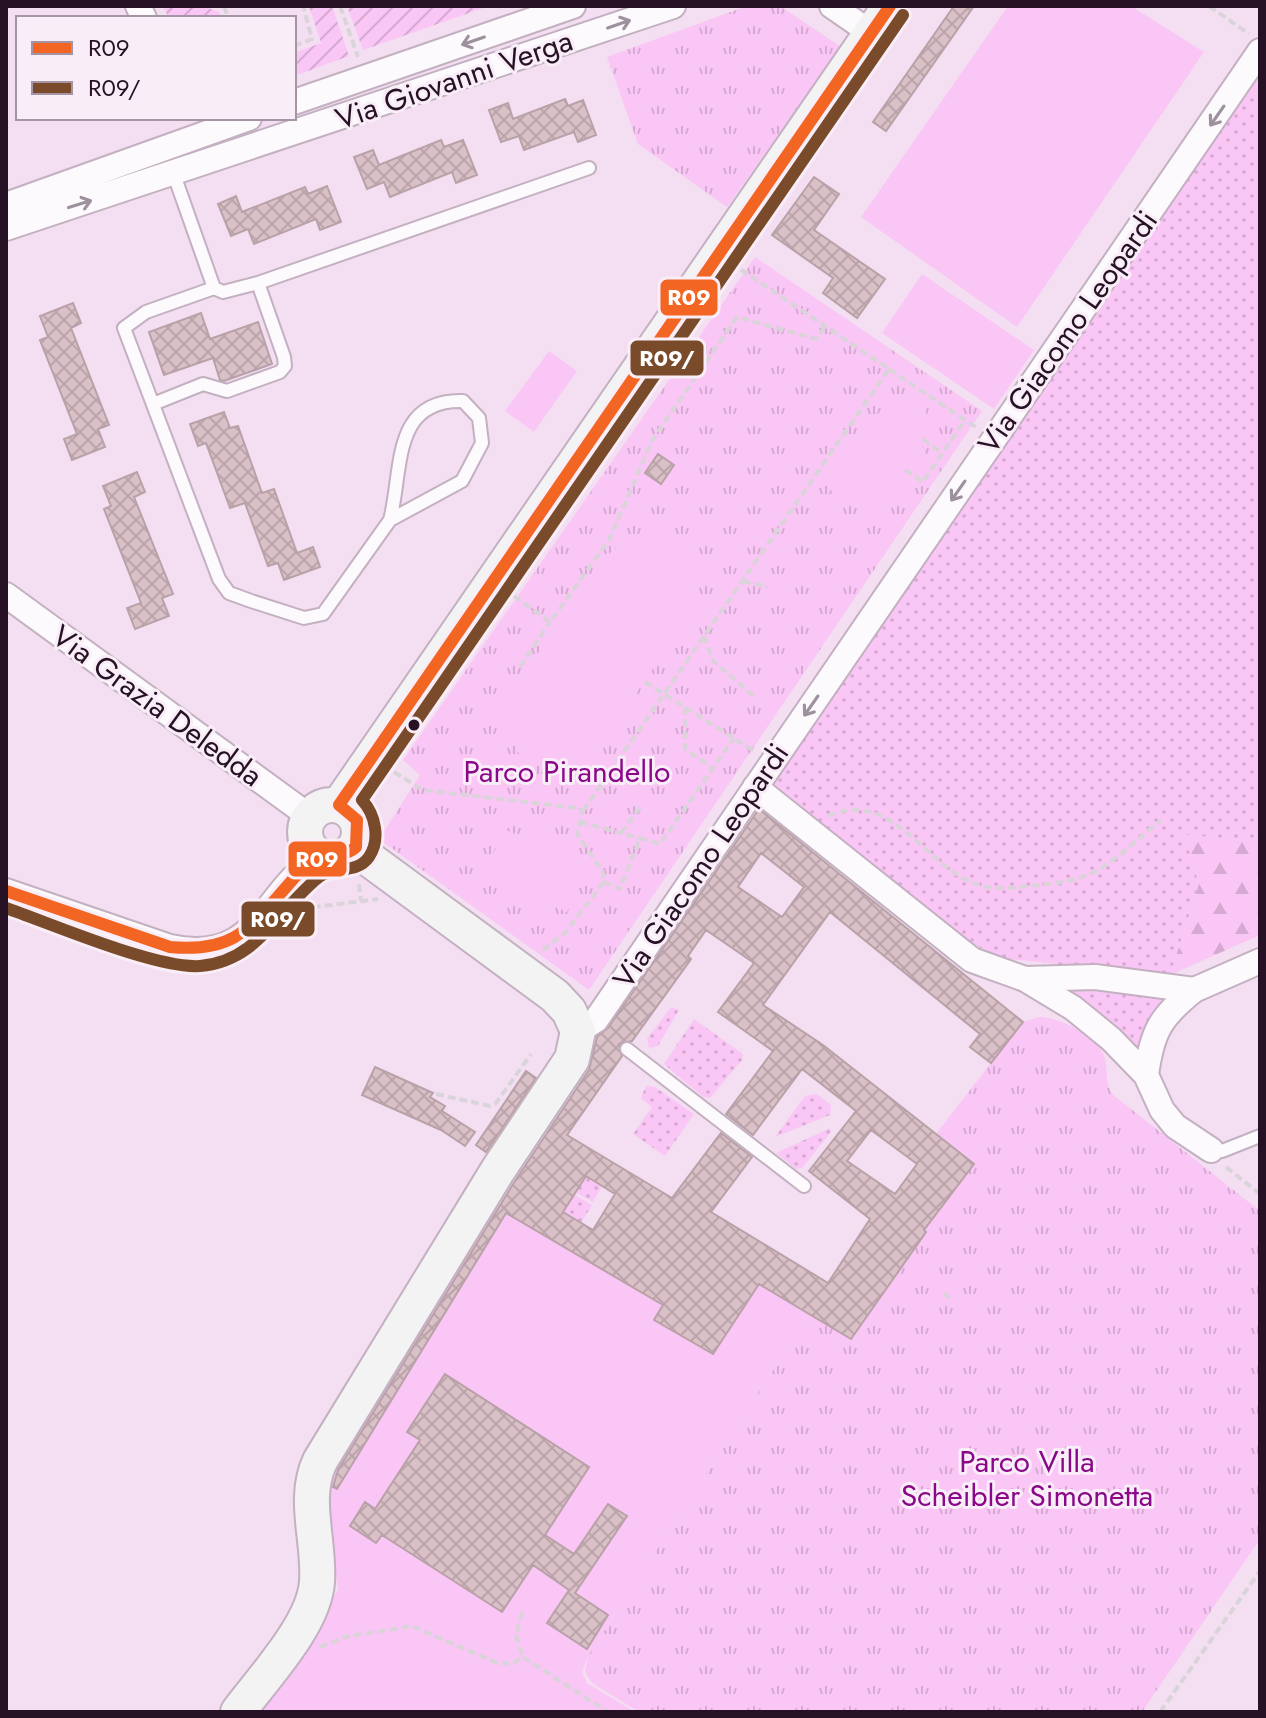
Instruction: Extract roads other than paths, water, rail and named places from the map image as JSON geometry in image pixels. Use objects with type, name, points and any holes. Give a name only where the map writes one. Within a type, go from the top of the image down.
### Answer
[{"type":"street","name":"Via Giovanni Verga","points":[[296,101],[573,6]]},
{"type":"street","name":"Via Giovanni Verga","points":[[6,228],[673,6]]},
{"type":"street","points":[[6,891],[170,947],[198,950],[226,944],[247,931],[286,889],[306,857],[305,825],[880,19],[832,6]]},
{"type":"street","name":"Via Giacomo Leopardi","points":[[238,1712],[293,1638],[314,1597],[317,1560],[311,1485],[320,1461],[498,1170],[567,1069],[589,1029],[1259,45]]},
{"type":"street","points":[[6,205],[198,127],[238,120]]},
{"type":"street","points":[[198,127],[201,162]]},
{"type":"street","name":"Via Grazia Deledda","points":[[6,595],[312,815]]},
{"type":"street","points":[[755,787],[972,960],[1025,979],[1073,1008],[1146,1075],[1162,1110],[1175,1126],[1211,1150]]},
{"type":"street","points":[[306,857],[338,858],[354,848],[360,832],[358,823],[347,808],[312,815]]},
{"type":"street","points":[[354,848],[555,996],[589,1029]]},
{"type":"street","points":[[1146,1075],[1156,1031],[1167,1012],[1194,990],[1260,961]]},
{"type":"street","points":[[1025,979],[1095,977],[1194,990]]},
{"type":"lane","points":[[504,30],[513,61]]},
{"type":"lane","points":[[390,520],[462,481],[482,443],[479,418],[463,401],[440,401],[418,415],[400,445],[399,487],[390,520],[323,614],[304,618],[229,593],[219,579],[124,328],[146,312],[214,288],[223,292],[258,283],[589,168]]},
{"type":"lane","points":[[173,172],[214,288]]},
{"type":"lane","points":[[153,404],[203,384],[227,391],[280,372],[285,366],[258,283]]},
{"type":"lane","points":[[627,1049],[804,1186]]},
{"type":"lane","points":[[1211,1150],[1222,1151],[1260,1136]]},
{"type":"park label","name":"Parco Pirandello","points":[[567,772]]},
{"type":"park label","name":"Parco Villa Scheibler Simonetta","points":[[1027,1479]]}]
